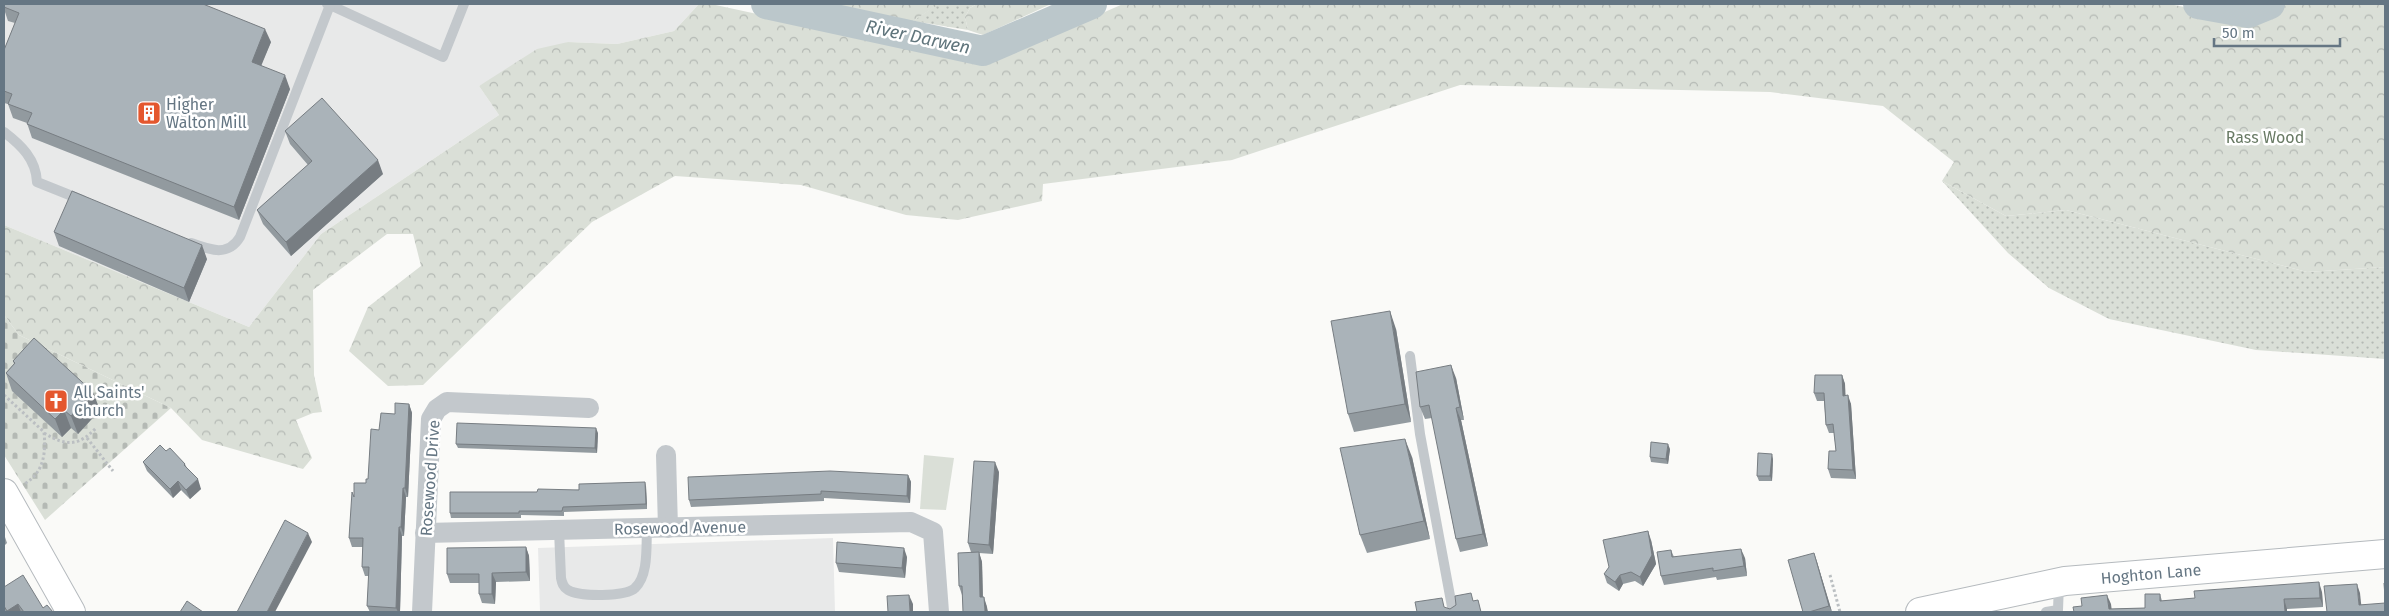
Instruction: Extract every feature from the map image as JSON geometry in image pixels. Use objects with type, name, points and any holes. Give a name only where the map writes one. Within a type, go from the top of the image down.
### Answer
[{"type":"main road","points":[[4,494],[71,612]]},
{"type":"main road","name":"Hoghton Lane","points":[[1920,612],[2060,582],[2385,554]]},
{"type":"street","name":"Rosewood Drive","points":[[422,612],[432,419],[437,409],[447,402],[589,408]]},
{"type":"street","points":[[666,454],[668,528]]},
{"type":"street","name":"Rosewood Avenue","points":[[426,533],[911,522],[933,532],[939,612]]},
{"type":"lane","points":[[179,238],[216,251],[226,250],[235,244],[329,4],[443,57],[464,4]]},
{"type":"lane","points":[[4,132],[24,149],[32,161],[37,171],[37,182],[90,203]]},
{"type":"lane","points":[[1410,356],[1420,434],[1452,612]]},
{"type":"lane","points":[[559,530],[562,584],[568,591],[580,594],[621,594],[635,588],[641,580],[645,560],[647,528]]},
{"type":"lane","points":[[2046,612],[2058,610],[2060,582]]},
{"type":"path","points":[[4,395],[44,432],[57,441],[70,443],[82,441],[97,427]]},
{"type":"path","points":[[4,494],[35,475],[42,465],[45,448],[44,432]]},
{"type":"path","points":[[87,438],[113,471]]},
{"type":"path","points":[[1830,575],[1840,612]]},
{"type":"shaded area","points":[[4,4],[699,4],[674,31],[617,44],[568,42],[479,86],[499,115],[321,234],[249,327],[4,225]]},
{"type":"shaded area","points":[[833,538],[835,612],[540,612],[538,548]]},
{"type":"green space","name":"Rass Wood","points":[[699,4],[711,4],[986,64],[1123,4],[2169,4],[2247,19],[2287,4],[2385,4],[2385,267],[2307,272],[2066,210],[2006,216],[1942,181],[1954,162],[1883,106],[1770,92],[1460,85],[1232,160],[1043,184],[1042,201],[958,220],[906,215],[801,185],[675,176],[592,222],[423,385],[388,386],[349,351],[368,307],[421,266],[413,234],[387,234],[313,290],[314,375],[322,412],[313,413],[296,420],[312,458],[303,469],[202,440],[171,408],[19,335],[4,315],[4,225],[249,327],[321,234],[499,115],[479,86],[537,49],[568,42],[617,44],[674,31]]},
{"type":"green space","points":[[815,4],[935,4],[936,6],[913,21],[881,17]]},
{"type":"green space","points":[[935,4],[977,4],[970,8],[965,17],[968,30],[913,21],[935,6]]},
{"type":"green space","points":[[977,4],[1051,4],[983,35],[968,30],[965,17],[970,8]]},
{"type":"green space","points":[[1942,181],[2006,216],[2066,210],[2307,272],[2385,267],[2385,359],[2256,350],[2109,319],[2049,288],[2008,253]]},
{"type":"green space","points":[[4,315],[19,335],[171,408],[45,520],[4,455]]},
{"type":"green space","points":[[924,455],[954,458],[946,510],[920,509]]},
{"type":"building","name":"Higher Walton Mill","points":[[4,4],[203,4],[265,29],[252,62],[285,75],[234,207],[27,124],[32,113],[8,104],[12,94],[4,91],[4,50],[19,13],[4,7]]},
{"type":"building","points":[[322,98],[378,160],[286,242],[257,210],[312,161],[285,131]]},
{"type":"building","points":[[72,191],[202,245],[184,288],[54,232]]},
{"type":"building","points":[[1390,311],[1405,404],[1348,414],[1331,321]]},
{"type":"building","name":"All Saints' Church","points":[[34,338],[93,392],[71,416],[64,410],[55,419],[6,373],[15,363],[13,361]]},
{"type":"building","points":[[1451,365],[1460,407],[1456,408],[1483,534],[1456,539],[1429,405],[1420,407],[1416,372]]},
{"type":"building","points":[[1815,375],[1842,375],[1843,396],[1848,395],[1853,470],[1828,469],[1829,451],[1836,451],[1833,424],[1826,425],[1824,393],[1814,393]]},
{"type":"building","points":[[395,403],[409,404],[405,488],[403,488],[401,527],[399,527],[396,608],[367,606],[369,567],[362,567],[363,538],[349,538],[354,483],[366,483],[366,479],[368,479],[371,429],[379,430],[381,413],[395,414]]},
{"type":"building","points":[[457,423],[596,428],[595,448],[456,444]]},
{"type":"building","points":[[1405,439],[1424,521],[1360,535],[1340,448]]},
{"type":"building","points":[[1651,442],[1668,444],[1666,459],[1650,457]]},
{"type":"building","points":[[160,445],[166,451],[170,448],[198,479],[186,490],[178,481],[170,489],[143,462]]},
{"type":"building","points":[[1758,453],[1772,454],[1770,476],[1757,476]]},
{"type":"building","points":[[974,461],[995,462],[989,545],[968,543]]},
{"type":"building","points":[[830,471],[908,475],[907,496],[821,491],[821,494],[689,500],[688,477]]},
{"type":"building","points":[[645,482],[646,504],[563,507],[562,511],[519,511],[519,513],[450,513],[450,492],[537,492],[538,489],[579,490],[579,484]]},
{"type":"building","points":[[285,520],[308,533],[267,612],[237,612]]},
{"type":"building","points":[[1648,531],[1652,555],[1640,577],[1631,572],[1620,575],[1615,582],[1604,574],[1609,567],[1603,540]]},
{"type":"building","points":[[837,542],[904,548],[902,568],[836,563]]},
{"type":"building","points":[[526,547],[526,572],[492,573],[492,594],[479,594],[479,574],[447,574],[447,548]]},
{"type":"building","points":[[1741,549],[1744,566],[1713,571],[1713,568],[1661,576],[1657,552],[1671,550],[1672,557]]},
{"type":"building","points":[[979,552],[980,597],[984,597],[985,612],[963,612],[962,586],[959,586],[958,553]]},
{"type":"building","points":[[1814,553],[1829,606],[1803,612],[1788,560]]},
{"type":"building","points":[[23,575],[43,608],[47,605],[53,612],[24,612],[18,604],[7,611],[4,606],[4,587]]},
{"type":"building","points":[[2319,582],[2320,598],[2284,599],[2285,612],[2074,612],[2073,607],[2082,606],[2081,598],[2107,595],[2109,609],[2145,608],[2145,594],[2160,594],[2160,601],[2195,598],[2194,591]]},
{"type":"building","points":[[2357,584],[2359,605],[2385,603],[2385,612],[2327,612],[2324,586]]},
{"type":"building","points":[[1471,593],[1473,601],[1478,600],[1481,612],[1417,612],[1415,602],[1442,598],[1444,607],[1450,609],[1456,605],[1455,596]]},
{"type":"building","points":[[909,595],[910,612],[888,612],[887,596]]},
{"type":"building","points":[[187,601],[203,612],[180,612]]},
{"type":"waterway","name":"River Darwen","points":[[766,4],[983,51],[1092,4]]},
{"type":"waterway","name":"River Darwen","points":[[2198,4],[2248,13],[2270,4]]},
{"type":"place","name":"Higher Walton Mill","points":[[149,113]]},
{"type":"place","name":"All Saints' Church","points":[[56,401]]}]
